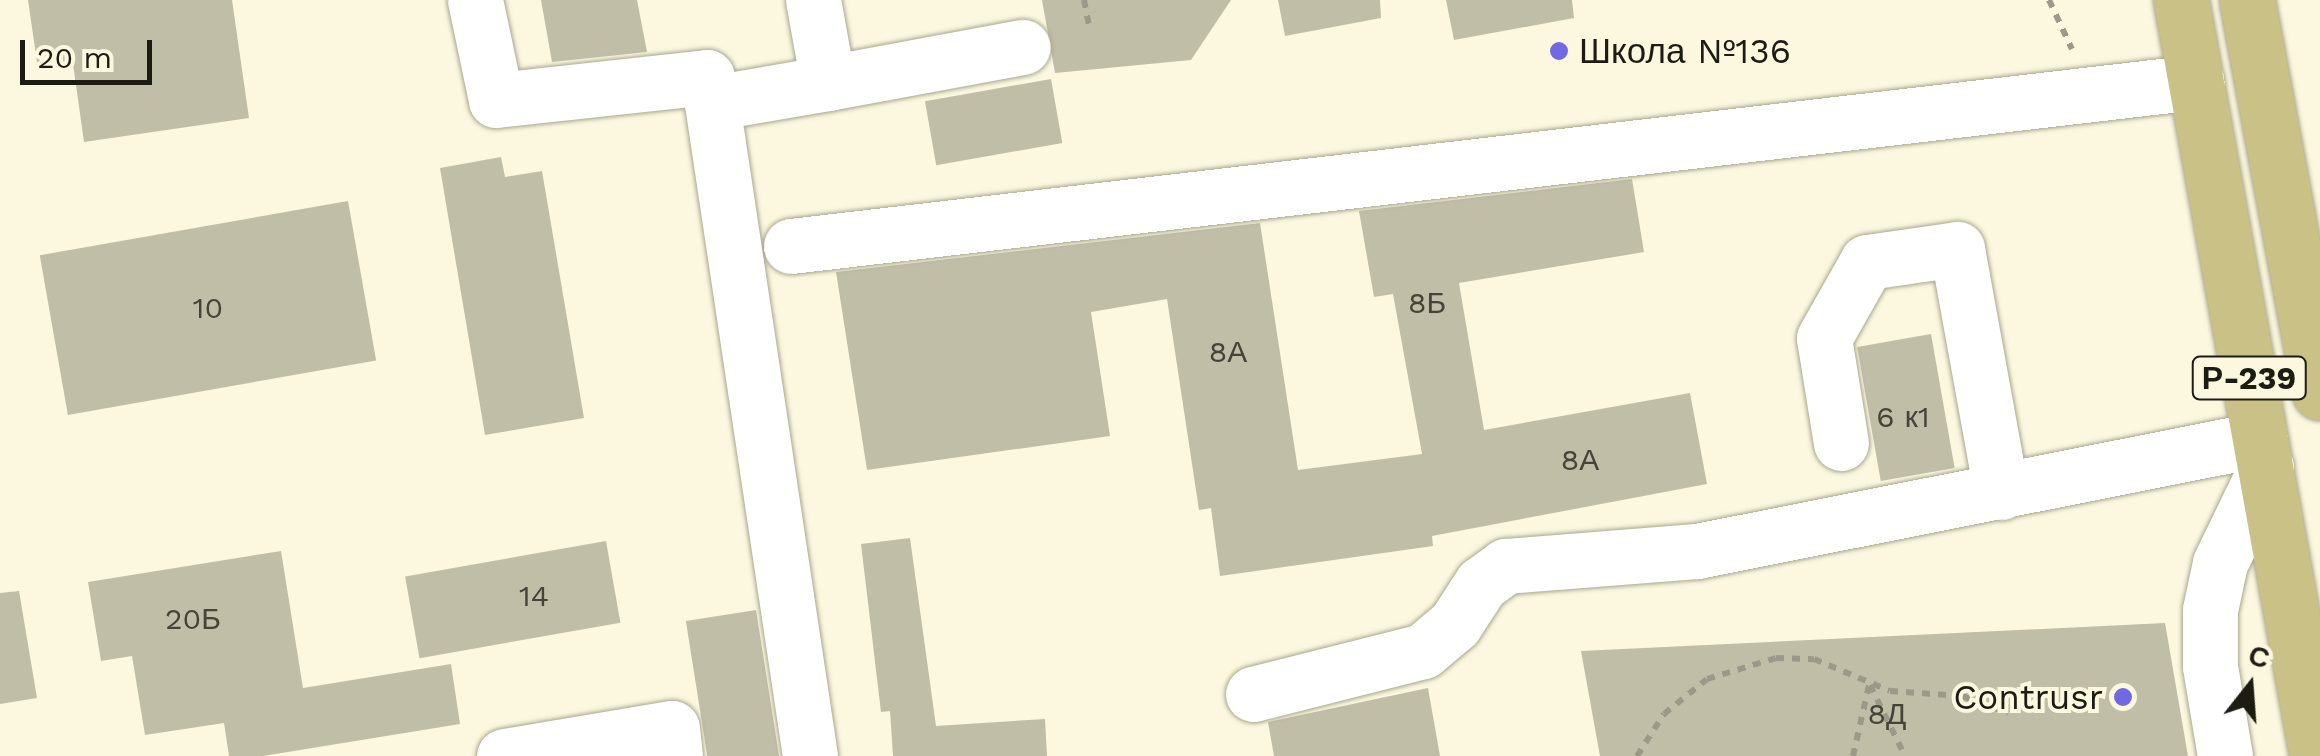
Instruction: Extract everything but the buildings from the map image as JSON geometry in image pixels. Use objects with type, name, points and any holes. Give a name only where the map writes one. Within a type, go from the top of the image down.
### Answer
[{"type":"main road","name":"Р-239","points":[[2181,0],[2316,756]]},
{"type":"main road","name":"Р-239","points":[[2248,0],[2320,392]]},
{"type":"lane","points":[[475,0],[496,100],[707,77],[810,756]]},
{"type":"lane","points":[[814,0],[828,83]]},
{"type":"lane","points":[[712,103],[1023,47]]},
{"type":"lane","points":[[791,246],[2196,82]]},
{"type":"lane","points":[[1841,443],[1824,338],[1866,262],[1956,250],[2000,492]]},
{"type":"lane","points":[[1252,694],[1423,652],[1455,624],[1481,584],[1506,566],[1698,551],[2000,492],[2262,453],[2220,563],[2210,610],[2210,666],[2225,756]]},
{"type":"lane","points":[[504,756],[672,728],[676,756]]},
{"type":"path","points":[[1084,0],[1089,25]]},
{"type":"path","points":[[1637,756],[1664,714],[1707,680],[1742,665],[1814,658],[1870,684],[1978,700],[2008,713]]},
{"type":"path","points":[[1853,756],[1870,684]]},
{"type":"path","points":[[1870,684],[1904,756]]},
{"type":"place","name":"Школа №136","points":[[1559,51]]},
{"type":"place","name":"Contrusr","points":[[2123,697]]}]
